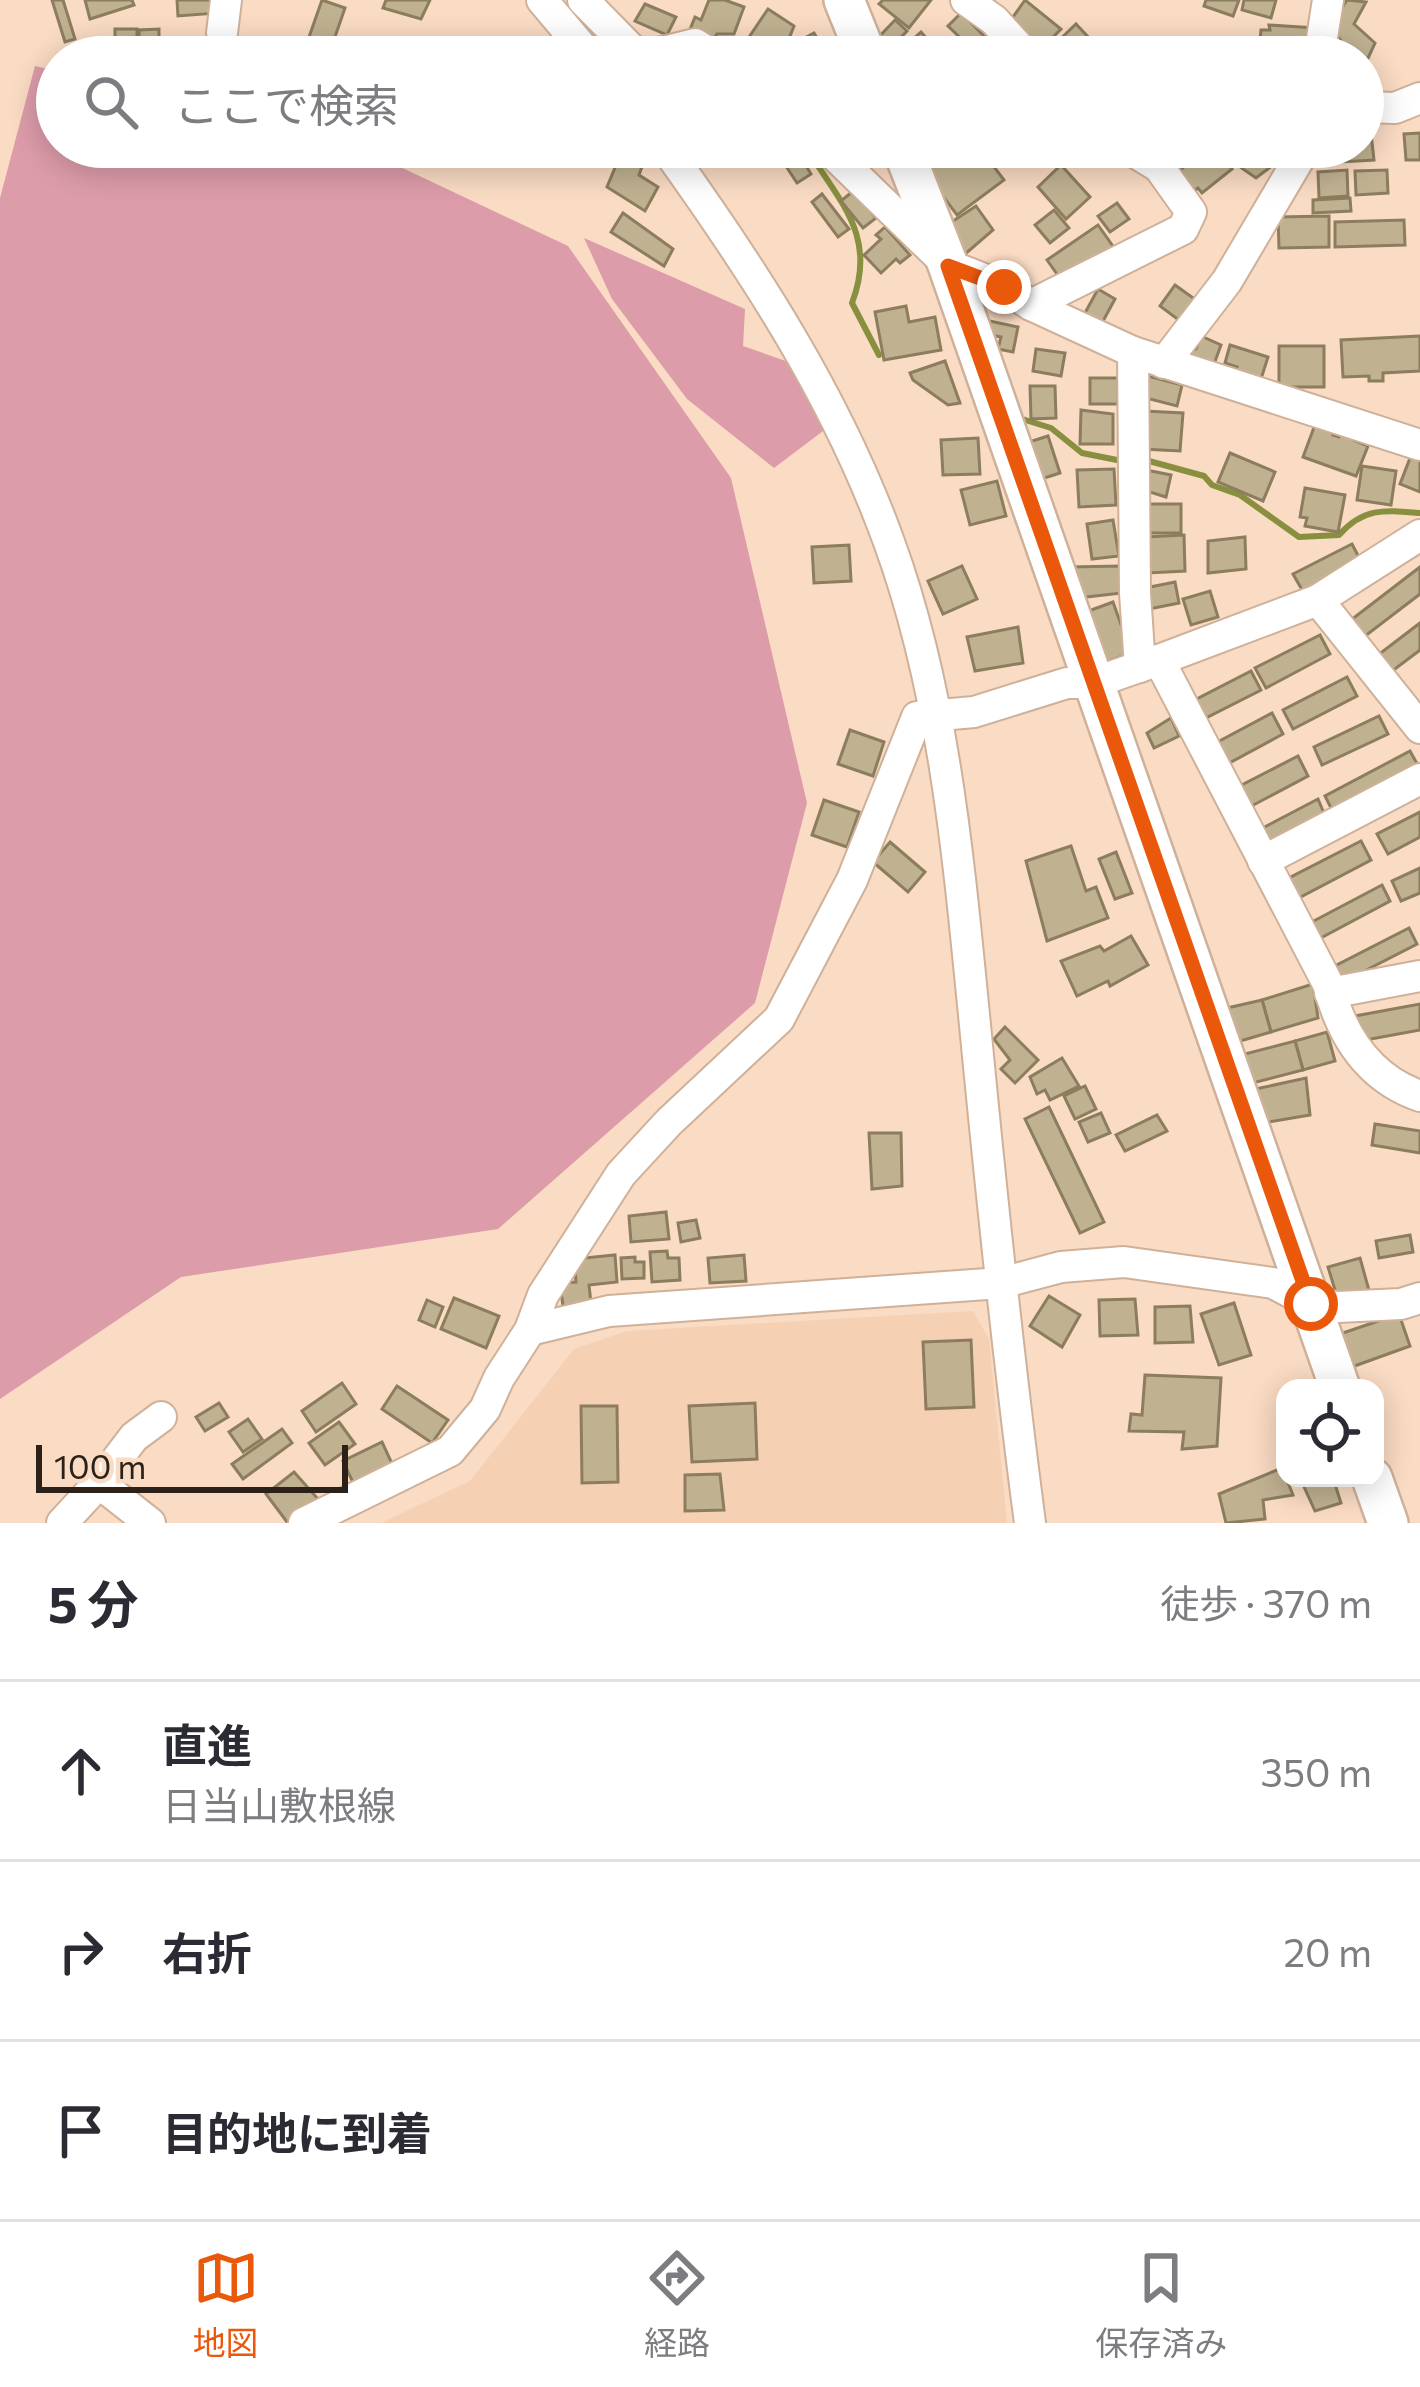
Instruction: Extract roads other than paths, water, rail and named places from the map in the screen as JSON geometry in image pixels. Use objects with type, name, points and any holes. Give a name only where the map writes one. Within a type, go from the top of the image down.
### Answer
[{"type":"main road","points":[[844,0],[859,36]]},
{"type":"main road","points":[[910,168],[1337,1379]]},
{"type":"main road","points":[[1375,1487],[1388,1523]]},
{"type":"street","points":[[222,34],[226,0]]},
{"type":"street","points":[[542,0],[572,36]]},
{"type":"street","points":[[583,0],[620,36]]},
{"type":"street","points":[[966,0],[1009,36]]},
{"type":"street","points":[[1322,36],[1328,0]]},
{"type":"street","points":[[1384,108],[1420,98]]},
{"type":"street","points":[[680,168],[753,270],[854,456],[890,544],[935,714],[965,927],[1030,1523]]},
{"type":"street","points":[[848,168],[948,266],[1004,287],[1031,305],[1132,352],[1420,446]]},
{"type":"street","points":[[1031,305],[1183,229],[1191,212],[1160,168]]},
{"type":"street","points":[[1164,363],[1227,281],[1294,168]]},
{"type":"street","points":[[1132,352],[1135,593],[1150,663],[1263,861],[1354,1050],[1420,1096]]},
{"type":"street","points":[[304,1523],[450,1451],[485,1409],[530,1330],[543,1295],[621,1174],[779,1019],[852,880],[916,717],[974,712],[1150,663],[1318,600],[1420,535]]},
{"type":"street","points":[[1318,600],[1420,728]]},
{"type":"street","points":[[1263,861],[1420,779]]},
{"type":"street","points":[[1330,993],[1420,976]]},
{"type":"street","points":[[530,1330],[609,1311],[1001,1283],[1061,1267],[1124,1262],[1273,1282],[1311,1304],[1401,1304],[1420,1298]]},
{"type":"street","points":[[62,1523],[134,1437],[161,1417]]},
{"type":"street","points":[[99,1483],[150,1523]]},
{"type":"waterway","points":[[820,168],[858,238],[859,279],[852,303],[879,355]]},
{"type":"waterway","points":[[1019,418],[1051,428],[1082,453],[1117,460]]},
{"type":"waterway","points":[[1149,461],[1204,476],[1299,537],[1339,535],[1357,519],[1376,512],[1420,513]]}]
